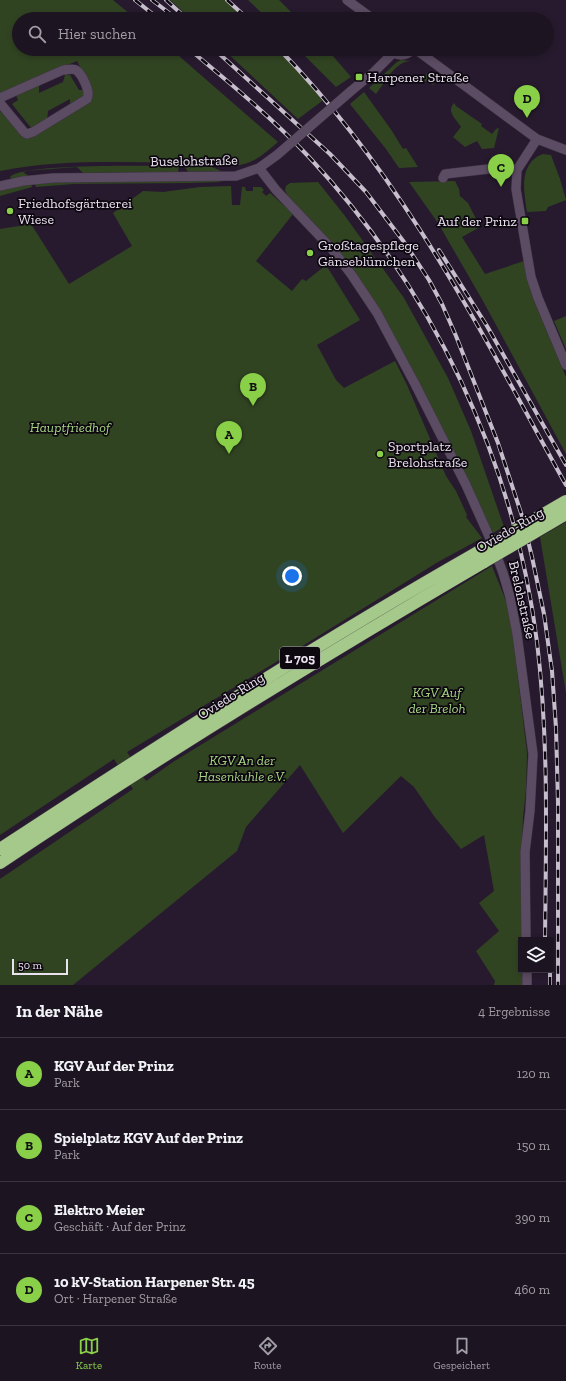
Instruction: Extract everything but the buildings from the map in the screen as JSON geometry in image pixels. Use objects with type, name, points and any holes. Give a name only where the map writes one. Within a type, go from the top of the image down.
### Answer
[{"type":"highway","name":"Oviedo-Ring","points":[[0,863],[240,708],[481,557],[566,501]]},
{"type":"highway","name":"Oviedo-Ring","points":[[0,849],[212,712],[393,601],[566,514]]},
{"type":"street","points":[[347,0],[363,12]]},
{"type":"street","name":"Buselohstraße","points":[[0,186],[23,181],[53,178],[236,176],[259,168],[277,155],[374,72],[387,56]]},
{"type":"street","points":[[424,56],[537,139],[566,150]]},
{"type":"street","points":[[0,98],[64,70],[72,69],[80,74],[89,94],[87,98],[81,102],[33,132],[27,134],[0,103]]},
{"type":"street","points":[[537,139],[517,170],[516,189],[532,277],[538,298],[566,365]]},
{"type":"street","points":[[443,178],[445,174],[506,166],[517,170]]},
{"type":"street","name":"Brelohstraße","points":[[259,168],[276,190],[331,248],[351,274],[377,313],[415,384],[472,498],[492,543],[503,573],[510,597],[517,634],[532,754],[530,811],[525,852],[526,937]]},
{"type":"street","points":[[527,973],[527,985]]},
{"type":"green space","points":[[0,0],[113,0],[128,12],[12,12],[12,56],[179,56],[278,142],[256,159],[240,165],[206,162],[103,162],[51,164],[0,171],[0,111],[19,132],[27,137],[92,90],[77,61],[0,93]]},
{"type":"green space","points":[[170,0],[227,0],[240,12],[183,12]]},
{"type":"green space","points":[[248,0],[279,0],[291,12],[261,12]]},
{"type":"green space","points":[[230,56],[286,56],[312,84],[322,101],[298,119]]},
{"type":"green space","points":[[305,56],[333,56],[351,77],[336,87]]},
{"type":"green space","points":[[401,60],[412,61],[401,64],[396,68],[376,94],[369,88],[397,62]]},
{"type":"green space","points":[[428,72],[437,78],[433,85],[422,80]]},
{"type":"green space","points":[[65,75],[70,75],[79,90],[86,90],[85,95],[70,105],[70,99],[48,111],[47,120],[32,129],[12,104],[18,100],[16,95],[39,85],[39,93],[63,82]]},
{"type":"green space","points":[[364,92],[403,149],[406,148],[418,167],[399,168],[386,149],[350,104]]},
{"type":"green space","points":[[454,103],[482,124],[481,126],[492,134],[499,128],[494,148],[482,149],[477,141],[465,147],[453,137],[461,127],[451,112]]},
{"type":"green space","points":[[543,154],[551,155],[566,200],[548,207],[546,211],[527,212],[524,188],[526,171],[535,158]]},
{"type":"green space","points":[[89,166],[179,166],[178,172],[83,173],[77,167],[32,170]]},
{"type":"green space","points":[[185,167],[212,167],[221,171],[188,172]]},
{"type":"green space","points":[[24,172],[29,176],[11,179],[10,177],[20,173]]},
{"type":"green space","points":[[212,180],[222,182],[74,184],[36,187],[35,184],[45,183]]},
{"type":"green space","points":[[455,181],[459,189],[460,196],[468,203],[480,227],[462,237],[485,274],[524,261],[527,278],[534,301],[566,377],[566,454],[483,301],[438,223],[409,182]]},
{"type":"green space","points":[[318,182],[345,216],[404,298],[448,378],[471,431],[504,527],[493,533],[387,323],[288,197],[285,190],[286,186],[290,183]]},
{"type":"green space","points":[[31,184],[32,187],[0,196],[0,190]]},
{"type":"green space","points":[[231,186],[232,205],[240,205],[242,187],[245,187],[246,191],[253,191],[253,187],[261,187],[264,190],[262,192],[266,196],[270,193],[293,214],[256,261],[292,291],[302,279],[306,281],[326,265],[360,320],[317,345],[336,380],[344,388],[395,361],[407,385],[446,476],[456,491],[467,515],[466,517],[482,538],[438,562],[127,752],[146,781],[173,762],[492,566],[510,611],[527,753],[522,845],[523,937],[518,937],[518,973],[523,973],[524,985],[494,985],[495,981],[476,951],[499,931],[479,903],[494,891],[484,835],[461,849],[434,816],[414,787],[401,776],[343,833],[300,765],[246,827],[237,851],[73,985],[0,985],[0,879],[133,789],[114,759],[0,835],[0,229],[31,224],[69,284],[132,246],[113,213],[143,191],[163,192],[200,187]]},
{"type":"green space","points":[[566,316],[566,349],[554,321]]},
{"type":"green space","points":[[566,522],[566,693],[540,537]]},
{"type":"railway","points":[[135,0],[150,12]]},
{"type":"railway","points":[[152,0],[168,12]]},
{"type":"railway","points":[[166,0],[179,12]]},
{"type":"railway","points":[[227,0],[240,12]]},
{"type":"railway","points":[[197,56],[280,128],[309,157],[354,209],[394,264],[430,322],[461,382],[488,444],[509,509],[526,575],[537,642],[541,679],[545,754],[545,937]]},
{"type":"railway","points":[[222,56],[330,154],[366,192],[404,242],[429,280],[442,304],[498,443],[522,516],[532,557],[544,614],[552,671],[556,728],[558,802],[558,985]]},
{"type":"railway","points":[[285,56],[323,98],[364,149],[402,202],[471,313],[566,485]]},
{"type":"railway","points":[[439,250],[487,326],[566,465]]},
{"type":"railway","points":[[550,973],[550,985]]},
{"type":"place","name":"Harpener Straße","points":[[359,77]]},
{"type":"place","name":"10 kV-Station Harpener Str. 45","points":[[527,118]]},
{"type":"place","name":"Elektro Meier","points":[[501,187]]},
{"type":"place","name":"Friedhofsgärtnerei Wiese","points":[[10,211]]},
{"type":"place","name":"Auf der Prinz","points":[[525,221]]},
{"type":"place","name":"Großtagespflege Gänseblümchen","points":[[310,253]]},
{"type":"place","name":"Spielplatz KGV Auf der Prinz","points":[[253,406]]},
{"type":"place","name":"KGV Auf der Prinz","points":[[229,454]]},
{"type":"place","name":"Sportplatz Brelohstraße","points":[[380,454]]},
{"type":"park label","name":"Hauptfriedhof","points":[[70,427]]},
{"type":"park label","name":"KGV Auf der Breloh","points":[[437,700]]},
{"type":"park label","name":"KGV An der Hasenkuhle e.V.","points":[[242,768]]}]
